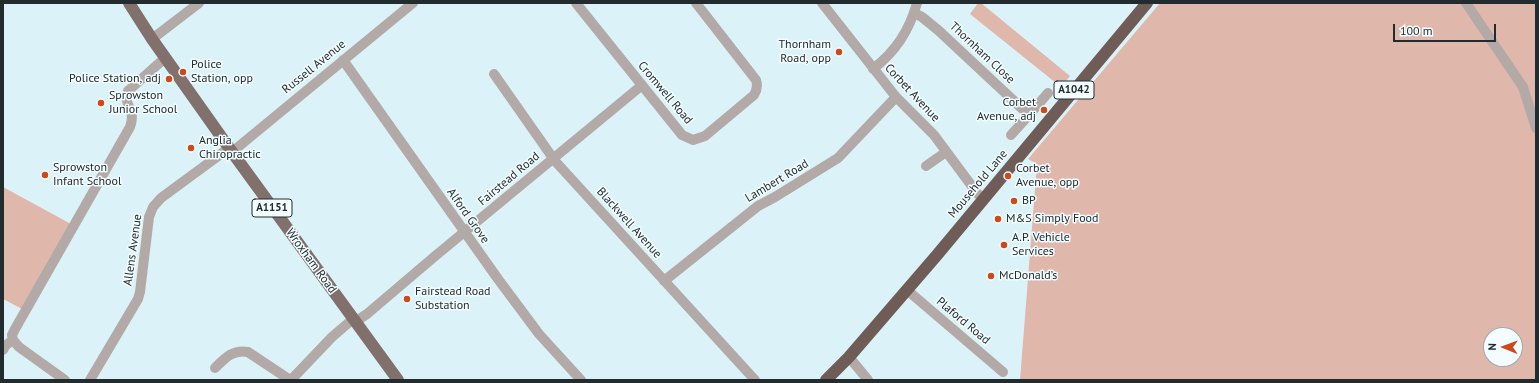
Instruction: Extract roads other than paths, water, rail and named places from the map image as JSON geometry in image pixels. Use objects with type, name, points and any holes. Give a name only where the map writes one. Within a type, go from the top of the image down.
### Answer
[{"type":"highway","name":"Mousehold Lane","points":[[826,380],[850,357],[1147,3]]},
{"type":"main road","name":"Wroxham Road","points":[[128,3],[165,58],[324,281],[398,380]]},
{"type":"street","points":[[152,39],[199,3]]},
{"type":"street","name":"Russell Avenue","points":[[231,150],[413,3]]},
{"type":"street","name":"Cromwell Road","points":[[576,3],[641,86],[682,135],[693,140],[705,136],[754,95],[757,90],[756,80],[696,3]]},
{"type":"street","name":"Corbet Avenue","points":[[822,3],[896,97],[934,135],[983,199]]},
{"type":"street","points":[[873,69],[891,54],[901,41],[917,3]]},
{"type":"street","points":[[1466,3],[1523,87],[1536,128]]},
{"type":"street","name":"Thornham Close","points":[[914,13],[922,17],[938,30],[1029,115]]},
{"type":"street","points":[[65,380],[19,347],[13,340],[12,335],[130,127],[133,120],[133,113],[127,101],[126,96],[128,91],[165,58]]},
{"type":"street","name":"Alford Grove","points":[[342,60],[464,233],[539,334],[581,380]]},
{"type":"street","name":"Blackwell Avenue","points":[[494,74],[554,159],[755,380]]},
{"type":"street","name":"Fairstead Road","points":[[291,380],[332,337],[354,320],[368,314],[434,257],[641,86]]},
{"type":"street","points":[[1011,135],[1048,93]]},
{"type":"street","name":"Lambert Road","points":[[664,281],[758,206],[838,158],[896,97]]},
{"type":"street","name":"Allens Avenue","points":[[90,380],[138,299],[149,217],[153,207],[161,198],[231,150]]},
{"type":"street","points":[[926,166],[946,152]]},
{"type":"street","name":"Plaford Road","points":[[906,290],[1003,372]]},
{"type":"street","points":[[3,350],[6,345],[13,340]]},
{"type":"street","points":[[215,368],[228,355],[234,352],[242,351],[248,352],[291,380]]},
{"type":"street","points":[[850,357],[868,380]]},
{"type":"place","name":"Thornham Road, opp","points":[[839,52]]},
{"type":"place","name":"Police Station, opp","points":[[183,72]]},
{"type":"place","name":"Police Station, adj","points":[[169,79]]},
{"type":"place","name":"Sprowston Junior School","points":[[101,103]]},
{"type":"place","name":"Corbet Avenue, adj","points":[[1044,110]]},
{"type":"place","name":"Anglia Chiropractic","points":[[191,148]]},
{"type":"place","name":"Sprowston Infant School","points":[[45,175]]},
{"type":"place","name":"Corbet Avenue, opp","points":[[1008,176]]},
{"type":"place","name":"BP","points":[[1014,201]]},
{"type":"place","name":"M&S Simply Food","points":[[998,219]]},
{"type":"place","name":"A.P. Vehicle Services","points":[[1004,245]]},
{"type":"place","name":"McDonald’s","points":[[991,276]]},
{"type":"place","name":"Fairstead Road Substation","points":[[407,299]]}]
